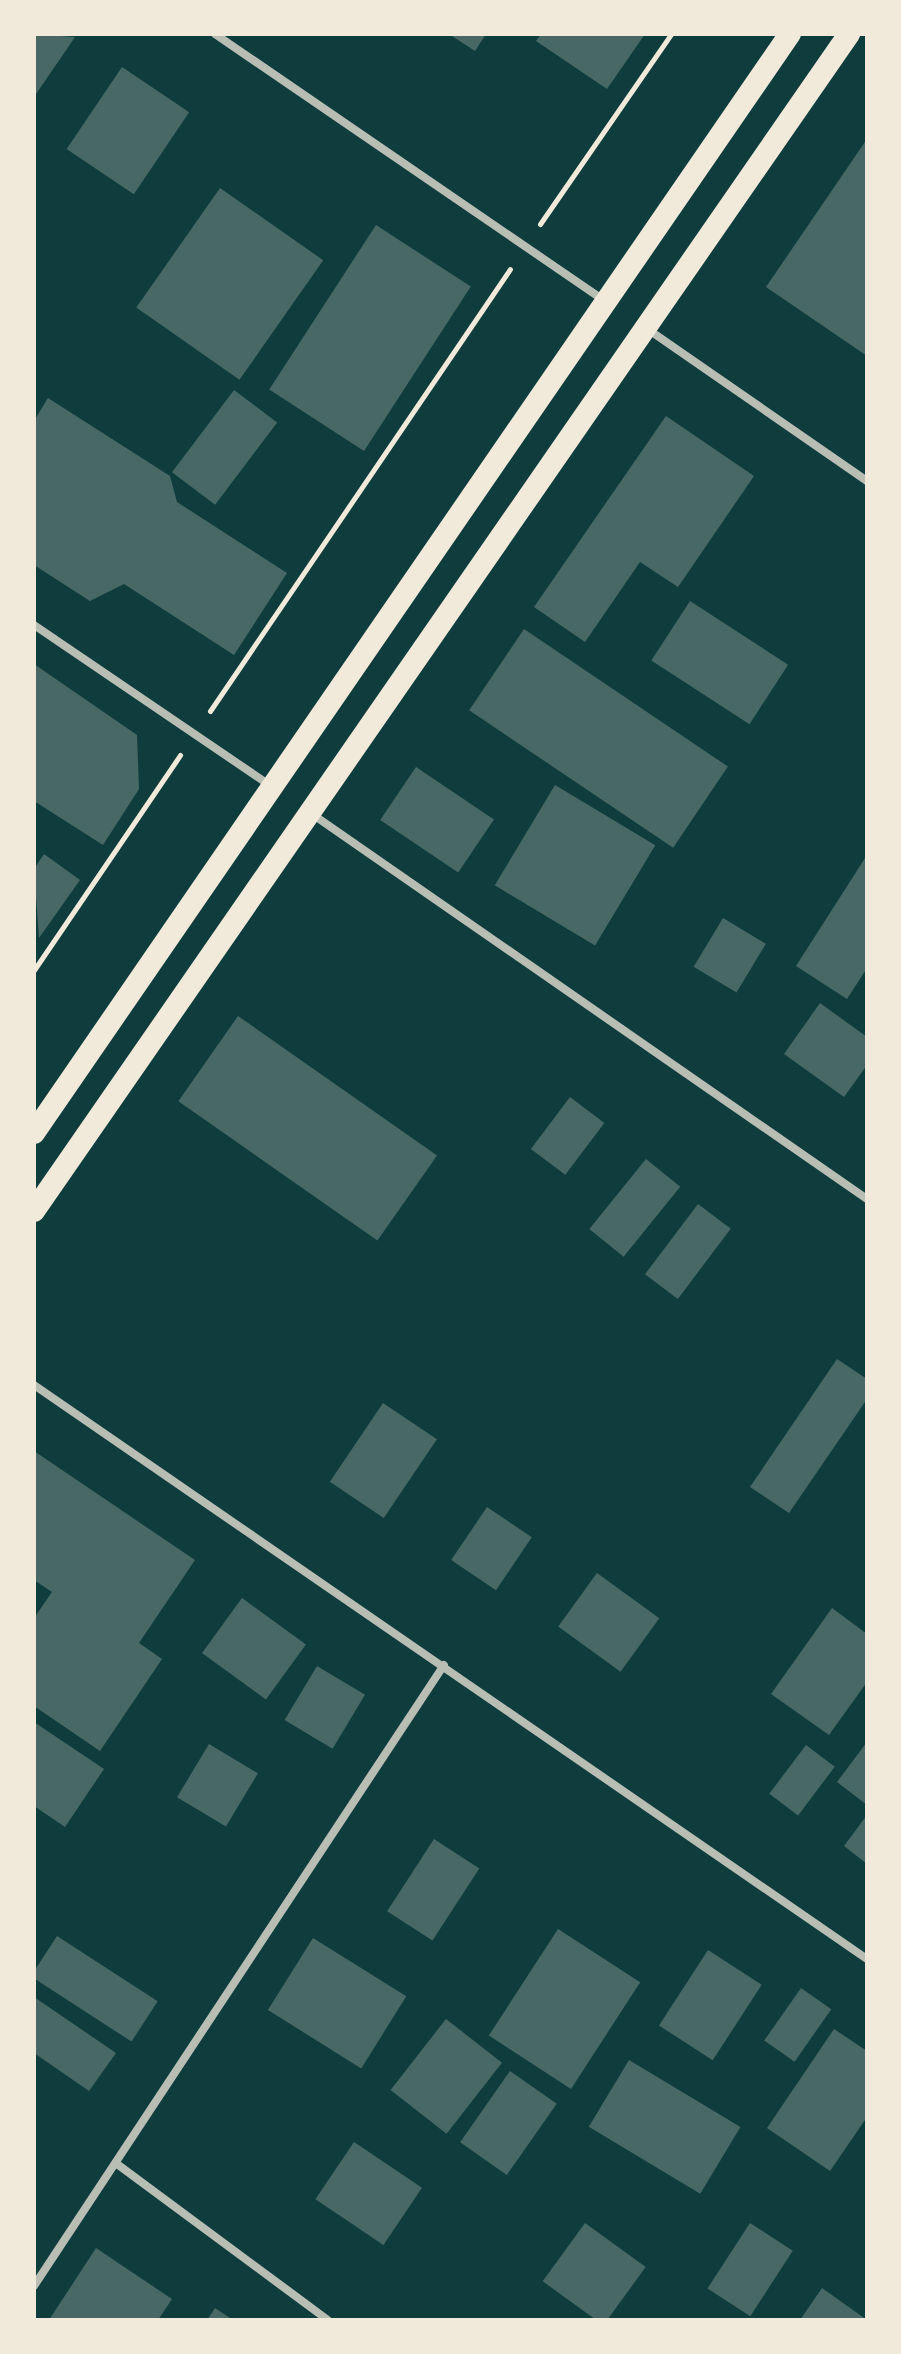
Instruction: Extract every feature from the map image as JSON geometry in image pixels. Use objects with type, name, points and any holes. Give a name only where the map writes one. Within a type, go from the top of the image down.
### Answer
[{"type":"highway","points":[[34,1133],[790,34]]},
{"type":"highway","points":[[34,1211],[849,34]]},
{"type":"street","points":[[215,34],[606,301]]},
{"type":"street","points":[[646,328],[867,481]]},
{"type":"street","points":[[34,625],[272,787]]},
{"type":"street","points":[[310,813],[867,1199]]},
{"type":"street","points":[[34,1385],[867,1959]]},
{"type":"street","points":[[34,2286],[444,1665]]},
{"type":"street","points":[[117,2164],[328,2320]]},
{"type":"path","points":[[34,970],[671,34]]},
{"type":"building","points":[[34,34],[75,37],[34,97]]},
{"type":"building","points":[[449,34],[486,34],[475,51]]},
{"type":"building","points":[[541,34],[645,34],[607,89],[536,41]]},
{"type":"building","points":[[122,67],[189,112],[134,194],[67,149]]},
{"type":"building","points":[[867,139],[867,356],[766,287]]},
{"type":"building","points":[[220,188],[323,260],[239,380],[136,308]]},
{"type":"building","points":[[376,225],[471,287],[364,451],[269,389]]},
{"type":"building","points":[[234,390],[277,422],[215,505],[172,472]]},
{"type":"building","points":[[48,398],[170,476],[177,502],[287,573],[234,655],[124,584],[90,601],[34,565],[34,421]]},
{"type":"building","points":[[666,416],[754,476],[678,587],[640,562],[585,642],[534,607]]},
{"type":"building","points":[[690,601],[788,665],[749,724],[651,661]]},
{"type":"building","points":[[524,629],[728,767],[673,848],[469,710]]},
{"type":"building","points":[[34,664],[137,735],[139,789],[103,845],[34,801]]},
{"type":"building","points":[[416,767],[494,820],[458,873],[380,820]]},
{"type":"building","points":[[555,785],[655,845],[595,946],[495,885]]},
{"type":"building","points":[[44,854],[80,880],[39,938],[34,869]]},
{"type":"building","points":[[867,855],[867,968],[847,999],[796,966]]},
{"type":"building","points":[[723,918],[766,944],[737,993],[694,967]]},
{"type":"building","points":[[820,1003],[867,1037],[867,1065],[844,1097],[784,1054]]},
{"type":"building","points":[[238,1016],[437,1155],[377,1241],[178,1101]]},
{"type":"building","points":[[570,1097],[604,1123],[565,1175],[531,1149]]},
{"type":"building","points":[[646,1159],[680,1187],[624,1257],[589,1229]]},
{"type":"building","points":[[698,1204],[731,1229],[678,1299],[645,1274]]},
{"type":"building","points":[[837,1359],[867,1379],[867,1399],[789,1513],[750,1487]]},
{"type":"building","points":[[383,1403],[437,1439],[384,1518],[330,1482]]},
{"type":"building","points":[[34,1451],[195,1560],[139,1643],[162,1659],[100,1751],[34,1706],[34,1618],[52,1592],[34,1580]]},
{"type":"building","points":[[487,1507],[532,1537],[496,1590],[451,1560]]},
{"type":"building","points":[[597,1573],[659,1618],[621,1672],[558,1626]]},
{"type":"building","points":[[242,1598],[306,1644],[266,1699],[202,1653]]},
{"type":"building","points":[[832,1608],[867,1634],[867,1682],[829,1735],[771,1694]]},
{"type":"building","points":[[317,1666],[365,1695],[333,1749],[285,1720]]},
{"type":"building","points":[[34,1722],[104,1769],[65,1827],[34,1806]]},
{"type":"building","points":[[867,1742],[867,1805],[837,1782]]},
{"type":"building","points":[[209,1744],[258,1773],[226,1827],[177,1797]]},
{"type":"building","points":[[806,1745],[835,1767],[798,1815],[769,1794]]},
{"type":"building","points":[[867,1815],[867,1864],[844,1846]]},
{"type":"building","points":[[434,1839],[479,1868],[432,1941],[387,1911]]},
{"type":"building","points":[[558,1929],[640,1982],[571,2089],[489,2036]]},
{"type":"building","points":[[57,1936],[158,2001],[131,2042],[34,1978],[34,1971]]},
{"type":"building","points":[[313,1938],[406,1996],[361,2068],[268,2010]]},
{"type":"building","points":[[708,1950],[762,1985],[713,2060],[659,2025]]},
{"type":"building","points":[[801,1988],[831,2009],[795,2062],[764,2040]]},
{"type":"building","points":[[34,1997],[116,2053],[89,2091],[34,2053]]},
{"type":"building","points":[[446,2019],[502,2063],[447,2134],[391,2090]]},
{"type":"building","points":[[834,2029],[867,2051],[867,2117],[830,2171],[767,2128]]},
{"type":"building","points":[[629,2060],[740,2127],[700,2194],[589,2127]]},
{"type":"building","points":[[510,2071],[557,2104],[507,2175],[460,2142]]},
{"type":"building","points":[[354,2142],[422,2188],[383,2245],[315,2199]]},
{"type":"building","points":[[585,2223],[646,2267],[607,2320],[596,2320],[543,2281]]},
{"type":"building","points":[[750,2223],[793,2251],[750,2316],[708,2288]]},
{"type":"building","points":[[96,2248],[172,2299],[158,2320],[49,2320]]},
{"type":"building","points":[[822,2288],[867,2320],[800,2320]]},
{"type":"building","points":[[215,2308],[233,2320],[207,2320]]}]
